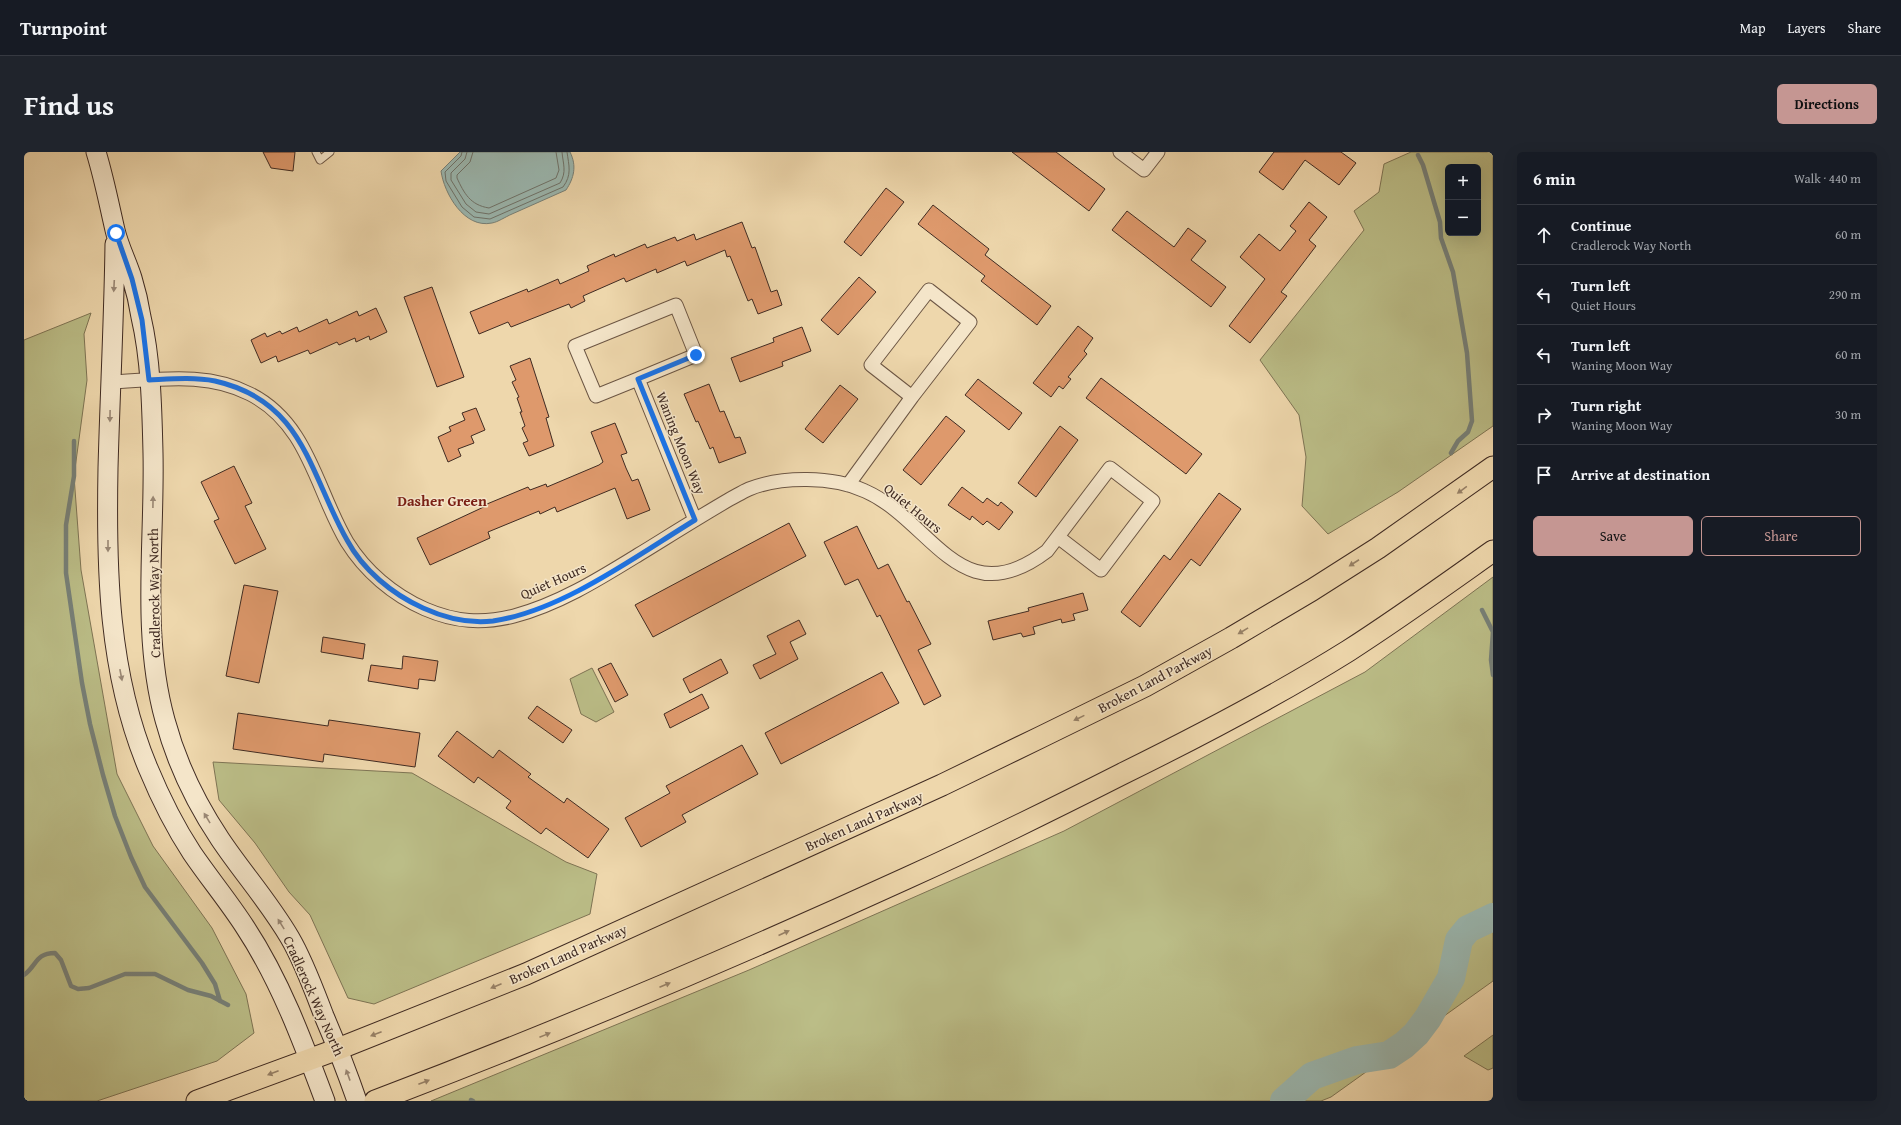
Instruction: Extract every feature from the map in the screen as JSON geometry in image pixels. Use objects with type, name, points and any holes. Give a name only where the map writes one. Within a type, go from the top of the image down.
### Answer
[{"type":"main road","name":"Broken Land Parkway","points":[[197,1101],[310,1060],[526,974],[942,785],[1144,686],[1231,638],[1312,590],[1378,548],[1493,467]]},
{"type":"main road","points":[[374,1101],[494,1056],[724,960],[924,870],[1067,801],[1247,710],[1327,663],[1418,605],[1493,551]]},
{"type":"street","name":"Cradlerock Way North","points":[[96,152],[107,188],[116,233],[132,279],[142,320],[149,380],[154,501],[151,609],[157,688],[165,722],[188,782],[203,811],[219,838],[270,907],[291,939],[311,981],[338,1048],[357,1101]]},
{"type":"street","points":[[1120,152],[1144,170],[1158,152]]},
{"type":"street","name":"Cradlerock Way North","points":[[116,233],[110,382],[108,565],[116,650],[125,696],[147,766],[178,829],[265,959],[282,994],[310,1060],[325,1101]]},
{"type":"street","points":[[848,485],[912,397],[970,322],[929,290],[871,365],[912,397]]},
{"type":"street","points":[[676,305],[696,355],[638,379],[596,396],[575,346],[676,305]]},
{"type":"street","name":"Quiet Hours","points":[[110,382],[190,378],[232,386],[251,394],[279,414],[293,430],[305,449],[338,524],[361,560],[392,591],[415,605],[458,621],[493,621],[545,606],[583,588],[749,489],[768,484],[807,479],[848,485],[865,491],[881,500],[952,560],[968,569],[987,574],[1005,573],[1034,561],[1047,551],[1110,468],[1153,501],[1101,570],[1058,537]]},
{"type":"street","name":"Waning Moon Way","points":[[638,379],[695,520]]},
{"type":"lane","points":[[316,152],[320,160],[330,152]]},
{"type":"green space","points":[[1411,152],[1493,152],[1493,426],[1398,492],[1328,534],[1302,506],[1306,457],[1299,415],[1260,360],[1364,230],[1354,211],[1379,192],[1384,164]]},
{"type":"green space","points":[[91,313],[84,334],[87,380],[74,476],[81,570],[117,774],[153,846],[212,928],[246,994],[254,1033],[217,1061],[97,1101],[24,1101],[24,340]]},
{"type":"green space","points":[[1493,577],[1493,981],[1331,1097],[1321,1101],[431,1101],[749,970],[1064,831],[1365,672]]},
{"type":"green space","points":[[592,668],[614,712],[596,722],[581,714],[570,679]]},
{"type":"green space","points":[[213,762],[412,773],[566,862],[597,874],[590,914],[374,1004],[348,998],[310,915],[289,892],[255,843],[219,800]]},
{"type":"green space","points":[[1493,1035],[1493,1068],[1488,1070],[1464,1056]]},
{"type":"water","points":[[460,152],[570,152],[574,172],[566,190],[497,222],[482,223],[464,215],[457,208],[446,189],[443,180],[441,171]]},
{"type":"building","points":[[263,152],[295,152],[293,171],[271,168]]},
{"type":"building","points":[[1012,152],[1056,152],[1105,189],[1089,211]]},
{"type":"building","points":[[1274,152],[1341,152],[1356,163],[1339,185],[1305,160],[1283,190],[1259,172]]},
{"type":"building","points":[[886,188],[904,202],[861,256],[844,242]]},
{"type":"building","points":[[1309,202],[1327,217],[1309,240],[1316,246],[1281,292],[1287,296],[1250,343],[1229,326],[1265,279],[1240,257],[1259,234],[1280,251],[1296,231],[1290,226]]},
{"type":"building","points":[[933,205],[989,249],[985,255],[1051,306],[1037,325],[981,281],[985,276],[918,224]]},
{"type":"building","points":[[1127,211],[1174,247],[1188,228],[1206,241],[1191,260],[1226,287],[1211,307],[1112,230]]},
{"type":"building","points":[[742,222],[752,248],[755,247],[771,292],[777,290],[782,305],[758,314],[752,299],[748,301],[730,256],[727,257],[725,250],[687,266],[685,261],[657,273],[656,269],[626,282],[624,278],[583,296],[585,301],[571,308],[569,304],[511,327],[508,322],[479,334],[470,312],[527,289],[528,292],[558,279],[560,284],[589,271],[587,266],[614,254],[615,257],[645,244],[647,248],[675,237],[677,241],[694,234],[696,240]]},
{"type":"building","points":[[859,277],[876,292],[838,335],[821,320]]},
{"type":"building","points":[[432,287],[464,377],[437,387],[404,297]]},
{"type":"building","points":[[376,308],[387,332],[370,340],[369,336],[356,342],[355,338],[339,345],[337,342],[310,354],[308,350],[278,362],[276,356],[261,363],[251,340],[265,333],[267,337],[280,331],[282,334],[297,327],[299,332],[327,319],[329,324],[357,311],[359,316]]},
{"type":"building","points":[[1078,326],[1093,338],[1084,351],[1087,354],[1068,377],[1071,379],[1063,389],[1059,386],[1051,397],[1033,383]]},
{"type":"building","points":[[802,327],[811,351],[782,362],[783,366],[740,382],[731,358],[774,342],[773,338]]},
{"type":"building","points":[[530,358],[549,417],[546,418],[554,446],[529,456],[523,443],[528,441],[522,428],[525,426],[517,398],[519,397],[512,382],[516,380],[510,366]]},
{"type":"building","points":[[1101,378],[1202,454],[1186,474],[1086,398]]},
{"type":"building","points":[[978,379],[1022,413],[1009,430],[965,395]]},
{"type":"building","points":[[709,384],[720,412],[724,411],[735,438],[740,437],[746,453],[719,463],[713,447],[710,449],[698,421],[696,422],[684,394]]},
{"type":"building","points":[[840,385],[858,399],[823,443],[805,429]]},
{"type":"building","points":[[476,408],[485,430],[471,436],[474,443],[458,449],[461,456],[448,462],[438,437],[451,431],[449,427],[465,420],[462,413]]},
{"type":"building","points":[[946,416],[965,431],[921,485],[903,470]]},
{"type":"building","points":[[615,423],[627,453],[621,455],[626,468],[632,481],[638,479],[650,510],[627,519],[615,488],[557,512],[555,507],[540,514],[539,511],[488,532],[490,538],[430,565],[417,538],[488,505],[487,504],[528,487],[530,490],[546,484],[547,487],[599,465],[603,462],[591,432]]},
{"type":"building","points":[[1060,426],[1078,440],[1036,497],[1018,483]]},
{"type":"building","points":[[234,466],[252,503],[245,506],[266,549],[235,564],[214,521],[219,519],[201,482]]},
{"type":"building","points":[[962,487],[983,503],[987,498],[998,506],[1001,502],[1013,512],[999,530],[987,521],[983,525],[972,516],[970,520],[948,505]]},
{"type":"building","points":[[1219,493],[1241,509],[1200,566],[1191,559],[1140,627],[1121,612],[1164,555],[1170,560]]},
{"type":"building","points":[[789,523],[806,556],[653,637],[635,605]]},
{"type":"building","points":[[857,526],[878,569],[888,564],[907,602],[909,601],[931,644],[918,650],[941,696],[924,705],[880,615],[877,617],[858,579],[845,585],[824,542]]},
{"type":"building","points":[[244,585],[278,591],[259,683],[226,676]]},
{"type":"building","points":[[1083,593],[1088,610],[1073,614],[1075,620],[1062,623],[1061,619],[1033,627],[1035,634],[1023,637],[1021,633],[993,640],[988,621],[1029,611],[1028,608]]},
{"type":"building","points":[[799,620],[806,634],[790,642],[798,659],[760,679],[753,665],[776,654],[767,636]]},
{"type":"building","points":[[323,637],[365,644],[363,659],[321,652]]},
{"type":"building","points":[[403,656],[438,661],[435,681],[419,679],[418,689],[368,681],[371,665],[402,669]]},
{"type":"building","points":[[721,659],[728,673],[690,693],[683,679]]},
{"type":"building","points":[[611,663],[628,695],[615,702],[598,669]]},
{"type":"building","points":[[882,672],[899,703],[781,764],[765,733]]},
{"type":"building","points":[[702,694],[709,708],[670,728],[664,714]]},
{"type":"building","points":[[537,706],[572,730],[563,743],[528,718]]},
{"type":"building","points":[[238,713],[328,726],[329,720],[420,733],[415,767],[324,754],[323,762],[233,749]]},
{"type":"building","points":[[457,731],[493,758],[499,750],[531,774],[528,777],[564,803],[567,798],[609,829],[588,858],[546,828],[541,834],[506,808],[511,801],[478,777],[474,783],[438,756]]},
{"type":"building","points":[[742,745],[758,774],[682,815],[686,822],[641,847],[625,818],[670,793],[666,786]]},
{"type":"waterway","points":[[1418,155],[1423,165],[1440,222],[1441,238],[1453,272],[1467,353],[1472,421],[1468,432],[1458,441],[1451,453]]},
{"type":"waterway","points":[[74,441],[74,476],[66,525],[66,573],[82,683],[90,724],[103,775],[115,816],[131,857],[145,887],[202,963],[215,984],[220,1001]]},
{"type":"waterway","points":[[1482,610],[1493,632],[1491,660],[1493,675]]},
{"type":"waterway","points":[[1284,1101],[1312,1076],[1357,1060],[1389,1055],[1404,1045],[1416,1034],[1428,1018],[1451,978],[1459,940],[1468,929],[1493,917]]},
{"type":"waterway","points":[[24,975],[44,955],[55,953],[61,960],[71,986],[78,989],[89,988],[125,974],[155,974],[188,990],[211,996],[228,1005]]},
{"type":"district","name":"Dasher Green","points":[[442,501]]},
{"type":"route","points":[[116,233],[132,279],[142,320],[149,380],[190,378],[213,381],[232,386],[251,394],[279,414],[293,430],[305,449],[338,524],[348,542],[361,560],[374,575],[392,591],[415,605],[435,614],[458,621],[493,621],[515,616],[545,606],[583,588],[695,520],[638,379],[696,355]]}]
